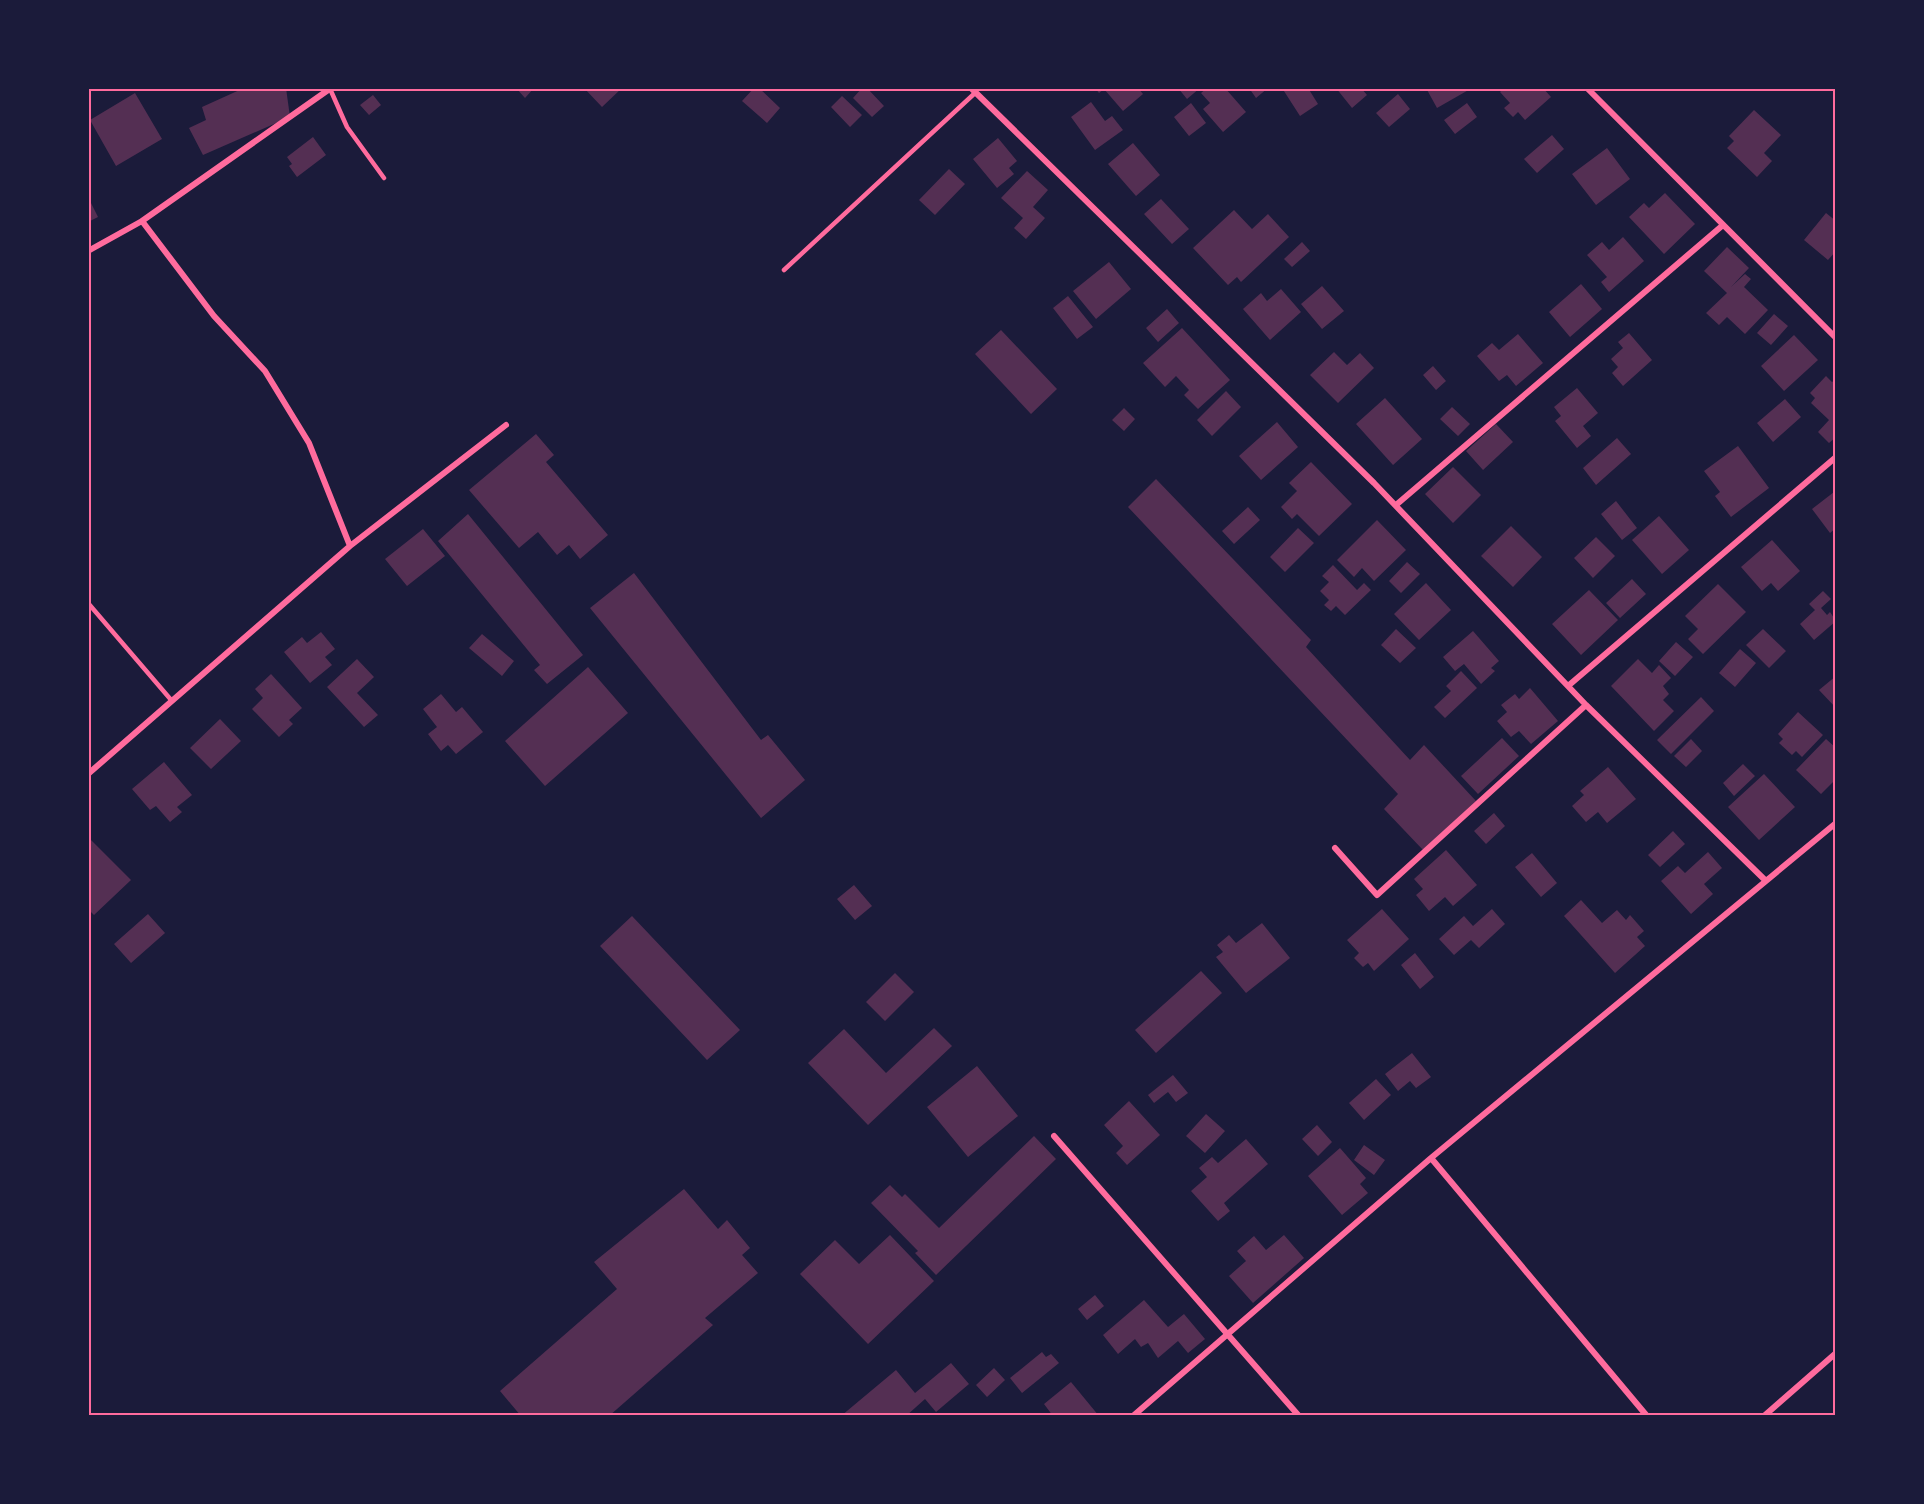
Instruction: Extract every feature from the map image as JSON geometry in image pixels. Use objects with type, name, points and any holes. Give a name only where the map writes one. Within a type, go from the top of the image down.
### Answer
[{"type":"street","points":[[1587,88],[1836,338]]},
{"type":"street","points":[[88,251],[142,221],[331,90]]},
{"type":"street","points":[[973,91],[1396,505],[1586,705],[1766,882]]},
{"type":"street","points":[[142,221],[214,316],[266,371],[309,443],[350,546]]},
{"type":"street","points":[[1396,505],[1723,225]]},
{"type":"street","points":[[88,774],[350,546],[506,425]]},
{"type":"street","points":[[1568,686],[1836,457]]},
{"type":"street","points":[[1335,848],[1377,895],[1586,705]]},
{"type":"street","points":[[1132,1416],[1431,1158],[1836,823]]},
{"type":"street","points":[[1054,1136],[1299,1416]]},
{"type":"street","points":[[1431,1158],[1647,1416]]},
{"type":"street","points":[[1764,1416],[1836,1353]]},
{"type":"lane","points":[[331,90],[347,127],[384,178]]},
{"type":"lane","points":[[784,270],[973,91]]},
{"type":"lane","points":[[88,603],[172,701]]},
{"type":"building","points":[[244,88],[286,88],[290,117],[203,155],[189,128],[206,120],[202,107]]},
{"type":"building","points":[[516,88],[534,88],[525,98]]},
{"type":"building","points":[[584,88],[622,88],[602,107]]},
{"type":"building","points":[[754,88],[759,88],[780,108],[767,123],[742,101]]},
{"type":"building","points":[[862,88],[867,88],[884,106],[872,117],[853,98]]},
{"type":"building","points":[[1095,88],[1138,88],[1143,94],[1123,111],[1104,89],[1099,93]]},
{"type":"building","points":[[1178,88],[1200,88],[1187,99]]},
{"type":"building","points":[[1207,88],[1225,88],[1246,112],[1223,132],[1203,109],[1210,103],[1201,93]]},
{"type":"building","points":[[1249,88],[1268,88],[1256,98]]},
{"type":"building","points":[[1282,88],[1308,88],[1318,104],[1300,116]]},
{"type":"building","points":[[1336,88],[1361,88],[1367,95],[1352,108]]},
{"type":"building","points":[[1426,88],[1472,88],[1437,108]]},
{"type":"building","points":[[1504,88],[1543,88],[1551,97],[1525,120],[1518,112],[1513,117],[1504,108],[1510,103],[1500,92]]},
{"type":"building","points":[[135,93],[162,139],[116,166],[90,120]]},
{"type":"building","points":[[1398,94],[1410,109],[1389,127],[1376,113]]},
{"type":"building","points":[[373,95],[381,105],[369,115],[360,105]]},
{"type":"building","points":[[842,96],[862,115],[850,127],[831,107]]},
{"type":"building","points":[[1091,102],[1105,121],[1112,116],[1123,130],[1095,150],[1071,117]]},
{"type":"building","points":[[1191,103],[1206,123],[1189,136],[1174,117]]},
{"type":"building","points":[[1467,103],[1477,117],[1455,134],[1444,120]]},
{"type":"building","points":[[1754,110],[1781,135],[1764,153],[1772,161],[1757,177],[1727,148],[1734,141],[1729,136]]},
{"type":"building","points":[[1552,135],[1564,149],[1537,173],[1524,159]]},
{"type":"building","points":[[313,137],[326,155],[297,177],[289,166],[292,164],[287,157]]},
{"type":"building","points":[[998,138],[1017,161],[1009,168],[1014,174],[997,188],[973,159]]},
{"type":"building","points":[[1133,143],[1160,175],[1136,196],[1108,164]]},
{"type":"building","points":[[1607,148],[1630,179],[1596,205],[1572,174]]},
{"type":"building","points":[[949,169],[965,184],[935,215],[919,200]]},
{"type":"building","points":[[1027,171],[1048,190],[1033,207],[1045,218],[1026,239],[1014,228],[1023,218],[1001,198]]},
{"type":"building","points":[[1665,193],[1695,224],[1664,254],[1629,217],[1644,203],[1649,208]]},
{"type":"building","points":[[88,197],[98,217],[88,222]]},
{"type":"building","points":[[1161,199],[1189,229],[1172,244],[1144,214]]},
{"type":"building","points":[[1234,210],[1252,229],[1268,214],[1289,237],[1241,282],[1237,277],[1228,285],[1193,248]]},
{"type":"building","points":[[1826,213],[1836,221],[1836,251],[1828,260],[1804,240]]},
{"type":"building","points":[[1623,237],[1644,261],[1609,292],[1601,282],[1607,277],[1587,255],[1602,242],[1609,250]]},
{"type":"building","points":[[1302,242],[1310,251],[1292,267],[1284,259]]},
{"type":"building","points":[[1727,247],[1749,268],[1731,287],[1745,274],[1751,279],[1744,287],[1768,310],[1745,334],[1727,317],[1719,325],[1706,313],[1727,293],[1704,271]]},
{"type":"building","points":[[1109,262],[1131,289],[1096,319],[1073,291]]},
{"type":"building","points":[[1581,284],[1602,309],[1570,337],[1549,312]]},
{"type":"building","points":[[1322,286],[1344,311],[1322,329],[1301,304]]},
{"type":"building","points":[[1281,289],[1301,312],[1270,340],[1243,309],[1261,293],[1267,301]]},
{"type":"building","points":[[1068,296],[1093,327],[1077,339],[1053,308]]},
{"type":"building","points":[[1167,309],[1179,323],[1158,342],[1146,328]]},
{"type":"building","points":[[1774,314],[1788,326],[1771,345],[1757,333]]},
{"type":"building","points":[[1182,328],[1230,380],[1198,409],[1184,395],[1189,390],[1176,376],[1165,387],[1143,363]]},
{"type":"building","points":[[1001,330],[1057,389],[1031,414],[975,354]]},
{"type":"building","points":[[1629,333],[1652,360],[1623,386],[1612,373],[1618,367],[1611,359],[1623,348],[1618,342]]},
{"type":"building","points":[[1518,334],[1543,363],[1516,386],[1507,375],[1499,381],[1477,356],[1492,343],[1499,350]]},
{"type":"building","points":[[1794,335],[1818,360],[1784,391],[1761,366]]},
{"type":"building","points":[[1334,352],[1347,365],[1360,353],[1374,368],[1338,403],[1310,375]]},
{"type":"building","points":[[1433,366],[1446,381],[1436,390],[1423,375]]},
{"type":"building","points":[[1826,376],[1832,382],[1836,379],[1836,437],[1829,443],[1818,432],[1829,420],[1811,403],[1815,398],[1810,393]]},
{"type":"building","points":[[1577,388],[1598,413],[1583,426],[1591,436],[1577,448],[1555,421],[1561,416],[1554,407]]},
{"type":"building","points":[[1226,391],[1241,407],[1212,436],[1197,420]]},
{"type":"building","points":[[1385,398],[1422,439],[1393,465],[1356,424]]},
{"type":"building","points":[[1785,399],[1801,417],[1773,442],[1757,423]]},
{"type":"building","points":[[1452,407],[1470,424],[1458,436],[1440,419]]},
{"type":"building","points":[[1124,408],[1135,419],[1124,431],[1112,420]]},
{"type":"building","points":[[1277,422],[1298,447],[1261,480],[1239,456]]},
{"type":"building","points":[[1496,424],[1513,442],[1483,470],[1466,451]]},
{"type":"building","points":[[536,434],[554,455],[546,462],[608,535],[580,559],[569,545],[557,555],[538,532],[519,548],[469,490]]},
{"type":"building","points":[[1617,438],[1631,454],[1596,485],[1583,468]]},
{"type":"building","points":[[1738,446],[1769,488],[1731,517],[1715,496],[1720,492],[1704,471]]},
{"type":"building","points":[[1311,462],[1352,504],[1319,536],[1297,514],[1292,519],[1281,507],[1297,491],[1289,483]]},
{"type":"building","points":[[1453,467],[1481,495],[1453,523],[1425,494]]},
{"type":"building","points":[[1156,479],[1311,640],[1306,647],[1410,760],[1424,745],[1476,801],[1423,850],[1384,809],[1398,794],[1128,507]]},
{"type":"building","points":[[1834,492],[1836,528],[1830,533],[1812,509]]},
{"type":"building","points":[[1616,501],[1637,528],[1622,540],[1601,514]]},
{"type":"building","points":[[1248,507],[1260,520],[1234,544],[1222,531]]},
{"type":"building","points":[[468,514],[583,655],[547,684],[534,670],[540,665],[438,541]]},
{"type":"building","points":[[1659,516],[1689,550],[1662,574],[1632,540]]},
{"type":"building","points":[[1377,520],[1406,550],[1374,581],[1362,568],[1354,577],[1337,560]]},
{"type":"building","points":[[1511,526],[1542,557],[1513,587],[1481,556]]},
{"type":"building","points":[[1298,528],[1314,543],[1285,572],[1270,557]]},
{"type":"building","points":[[423,529],[445,556],[407,586],[385,559]]},
{"type":"building","points":[[1596,537],[1615,556],[1593,578],[1574,558]]},
{"type":"building","points":[[1772,540],[1800,571],[1778,591],[1771,583],[1762,591],[1741,567]]},
{"type":"building","points":[[1407,562],[1420,574],[1401,593],[1389,581]]},
{"type":"building","points":[[1333,565],[1357,590],[1364,583],[1371,590],[1345,615],[1336,606],[1331,611],[1324,605],[1329,600],[1320,591],[1329,582],[1322,576]]},
{"type":"building","points":[[634,573],[761,740],[768,735],[805,780],[761,818],[590,608]]},
{"type":"building","points":[[1632,579],[1646,594],[1620,618],[1606,603]]},
{"type":"building","points":[[1426,583],[1451,610],[1419,640],[1394,614]]},
{"type":"building","points":[[1718,584],[1746,612],[1703,654],[1688,639],[1698,629],[1685,616]]},
{"type":"building","points":[[1589,590],[1618,620],[1581,655],[1552,624]]},
{"type":"building","points":[[1823,591],[1831,599],[1821,608],[1827,615],[1830,612],[1836,621],[1814,640],[1800,624],[1815,610],[1809,604]]},
{"type":"building","points":[[1396,629],[1416,648],[1400,663],[1381,645]]},
{"type":"building","points":[[1763,629],[1786,651],[1769,668],[1746,645]]},
{"type":"building","points":[[1473,631],[1499,661],[1491,668],[1495,671],[1481,684],[1464,664],[1455,671],[1443,657]]},
{"type":"building","points":[[321,632],[335,649],[325,657],[332,665],[310,683],[284,652],[302,637],[307,643]]},
{"type":"building","points":[[482,634],[514,661],[502,676],[469,648]]},
{"type":"building","points":[[1676,642],[1693,657],[1675,676],[1659,661]]},
{"type":"building","points":[[1740,649],[1756,663],[1735,687],[1719,673]]},
{"type":"building","points":[[357,659],[374,677],[357,693],[378,715],[364,727],[327,687]]},
{"type":"building","points":[[1638,659],[1652,673],[1659,665],[1671,678],[1663,686],[1669,694],[1663,700],[1674,711],[1654,731],[1611,686]]},
{"type":"building","points":[[588,667],[628,713],[545,786],[505,741]]},
{"type":"building","points":[[1461,671],[1477,688],[1445,718],[1434,707],[1451,691],[1446,686]]},
{"type":"building","points":[[271,674],[302,708],[289,720],[293,724],[279,737],[252,709],[263,698],[255,689]]},
{"type":"building","points":[[1836,676],[1836,708],[1819,690]]},
{"type":"building","points":[[1530,688],[1558,721],[1531,744],[1519,731],[1511,737],[1497,721],[1507,712],[1501,705],[1515,694],[1519,699]]},
{"type":"building","points":[[441,694],[456,712],[462,707],[483,732],[456,754],[448,745],[441,751],[428,734],[437,727],[423,709]]},
{"type":"building","points":[[1701,697],[1714,711],[1671,754],[1657,740]]},
{"type":"building","points":[[1798,712],[1823,735],[1802,757],[1796,751],[1792,755],[1779,743],[1783,739],[1778,734]]},
{"type":"building","points":[[220,719],[241,741],[211,769],[190,748]]},
{"type":"building","points":[[1502,738],[1519,756],[1478,794],[1461,776]]},
{"type":"building","points":[[1691,739],[1702,751],[1686,767],[1674,756]]},
{"type":"building","points":[[1826,739],[1836,748],[1836,779],[1821,794],[1796,770]]},
{"type":"building","points":[[164,762],[192,795],[177,807],[182,812],[170,822],[156,806],[150,810],[132,789]]},
{"type":"building","points":[[1743,764],[1755,776],[1734,796],[1723,783]]},
{"type":"building","points":[[1608,767],[1636,799],[1607,823],[1598,812],[1586,822],[1572,806],[1584,795],[1580,791]]},
{"type":"building","points":[[1764,774],[1795,807],[1759,840],[1728,807]]},
{"type":"building","points":[[1494,813],[1505,826],[1486,844],[1474,831]]},
{"type":"building","points":[[1673,831],[1685,844],[1660,867],[1648,855]]},
{"type":"building","points":[[88,837],[131,880],[94,915],[88,909]]},
{"type":"building","points":[[1446,850],[1477,885],[1453,906],[1445,897],[1429,911],[1416,895],[1423,889],[1414,879]]},
{"type":"building","points":[[1708,852],[1722,868],[1704,884],[1713,894],[1691,914],[1661,881],[1678,866],[1685,873]]},
{"type":"building","points":[[1532,853],[1557,883],[1541,897],[1515,867]]},
{"type":"building","points":[[854,885],[872,906],[855,920],[837,899]]},
{"type":"building","points":[[1581,900],[1602,923],[1617,910],[1626,920],[1630,915],[1644,931],[1637,937],[1645,946],[1615,973],[1564,916]]},
{"type":"building","points":[[1382,909],[1409,939],[1374,971],[1368,963],[1363,967],[1354,958],[1359,953],[1347,940]]},
{"type":"building","points":[[1492,909],[1505,924],[1479,948],[1471,940],[1454,955],[1439,939],[1464,916],[1473,926]]},
{"type":"building","points":[[148,914],[165,933],[131,963],[114,944]]},
{"type":"building","points":[[632,916],[740,1030],[707,1060],[600,946]]},
{"type":"building","points":[[1262,923],[1290,958],[1246,993],[1216,957],[1223,952],[1217,945],[1229,935],[1236,943]]},
{"type":"building","points":[[1415,953],[1434,977],[1420,989],[1401,965]]},
{"type":"building","points":[[1201,971],[1222,993],[1156,1053],[1135,1030]]},
{"type":"building","points":[[895,973],[914,992],[885,1021],[866,1002]]},
{"type":"building","points":[[934,1028],[952,1046],[868,1125],[808,1063],[844,1029],[886,1073]]},
{"type":"building","points":[[1412,1053],[1431,1077],[1416,1088],[1410,1081],[1398,1091],[1385,1074]]},
{"type":"building","points":[[977,1066],[1018,1116],[968,1157],[927,1107]]},
{"type":"building","points":[[1173,1075],[1188,1093],[1176,1102],[1168,1092],[1154,1103],[1148,1095]]},
{"type":"building","points":[[1376,1079],[1391,1095],[1364,1120],[1349,1103]]},
{"type":"building","points":[[1129,1101],[1160,1135],[1127,1165],[1116,1153],[1123,1146],[1104,1125]]},
{"type":"building","points":[[1206,1114],[1225,1131],[1205,1153],[1186,1136]]},
{"type":"building","points":[[1317,1125],[1332,1142],[1318,1156],[1302,1139]]},
{"type":"building","points":[[1034,1136],[1056,1159],[936,1275],[915,1253],[918,1251],[871,1203],[890,1185],[902,1197],[905,1194],[939,1228]]},
{"type":"building","points":[[1246,1139],[1268,1164],[1224,1203],[1230,1211],[1218,1221],[1191,1191],[1207,1177],[1199,1168],[1212,1157],[1218,1163]]},
{"type":"building","points":[[1364,1145],[1385,1160],[1374,1175],[1354,1160]]},
{"type":"building","points":[[1340,1148],[1366,1178],[1360,1184],[1368,1193],[1342,1215],[1308,1176]]},
{"type":"building","points":[[684,1189],[718,1229],[727,1220],[750,1248],[742,1255],[758,1273],[705,1318],[713,1325],[609,1416],[521,1416],[500,1391],[617,1289],[594,1262]]},
{"type":"building","points":[[890,1235],[934,1281],[868,1344],[800,1274],[835,1240],[859,1264]]},
{"type":"building","points":[[1284,1235],[1304,1258],[1253,1303],[1229,1276],[1246,1261],[1237,1251],[1254,1236],[1266,1250]]},
{"type":"building","points":[[1095,1295],[1104,1306],[1087,1320],[1078,1309]]},
{"type":"building","points":[[1144,1300],[1168,1327],[1184,1314],[1205,1339],[1188,1353],[1178,1341],[1158,1358],[1148,1343],[1141,1347],[1135,1339],[1118,1354],[1103,1335]]},
{"type":"building","points":[[1042,1352],[1046,1357],[1051,1354],[1059,1363],[1022,1393],[1010,1378]]},
{"type":"building","points":[[951,1363],[969,1384],[936,1412],[925,1399],[906,1416],[841,1416],[896,1370],[915,1393]]},
{"type":"building","points":[[994,1368],[1005,1380],[987,1397],[976,1385]]},
{"type":"building","points":[[1071,1382],[1099,1416],[1053,1416],[1044,1404]]}]
